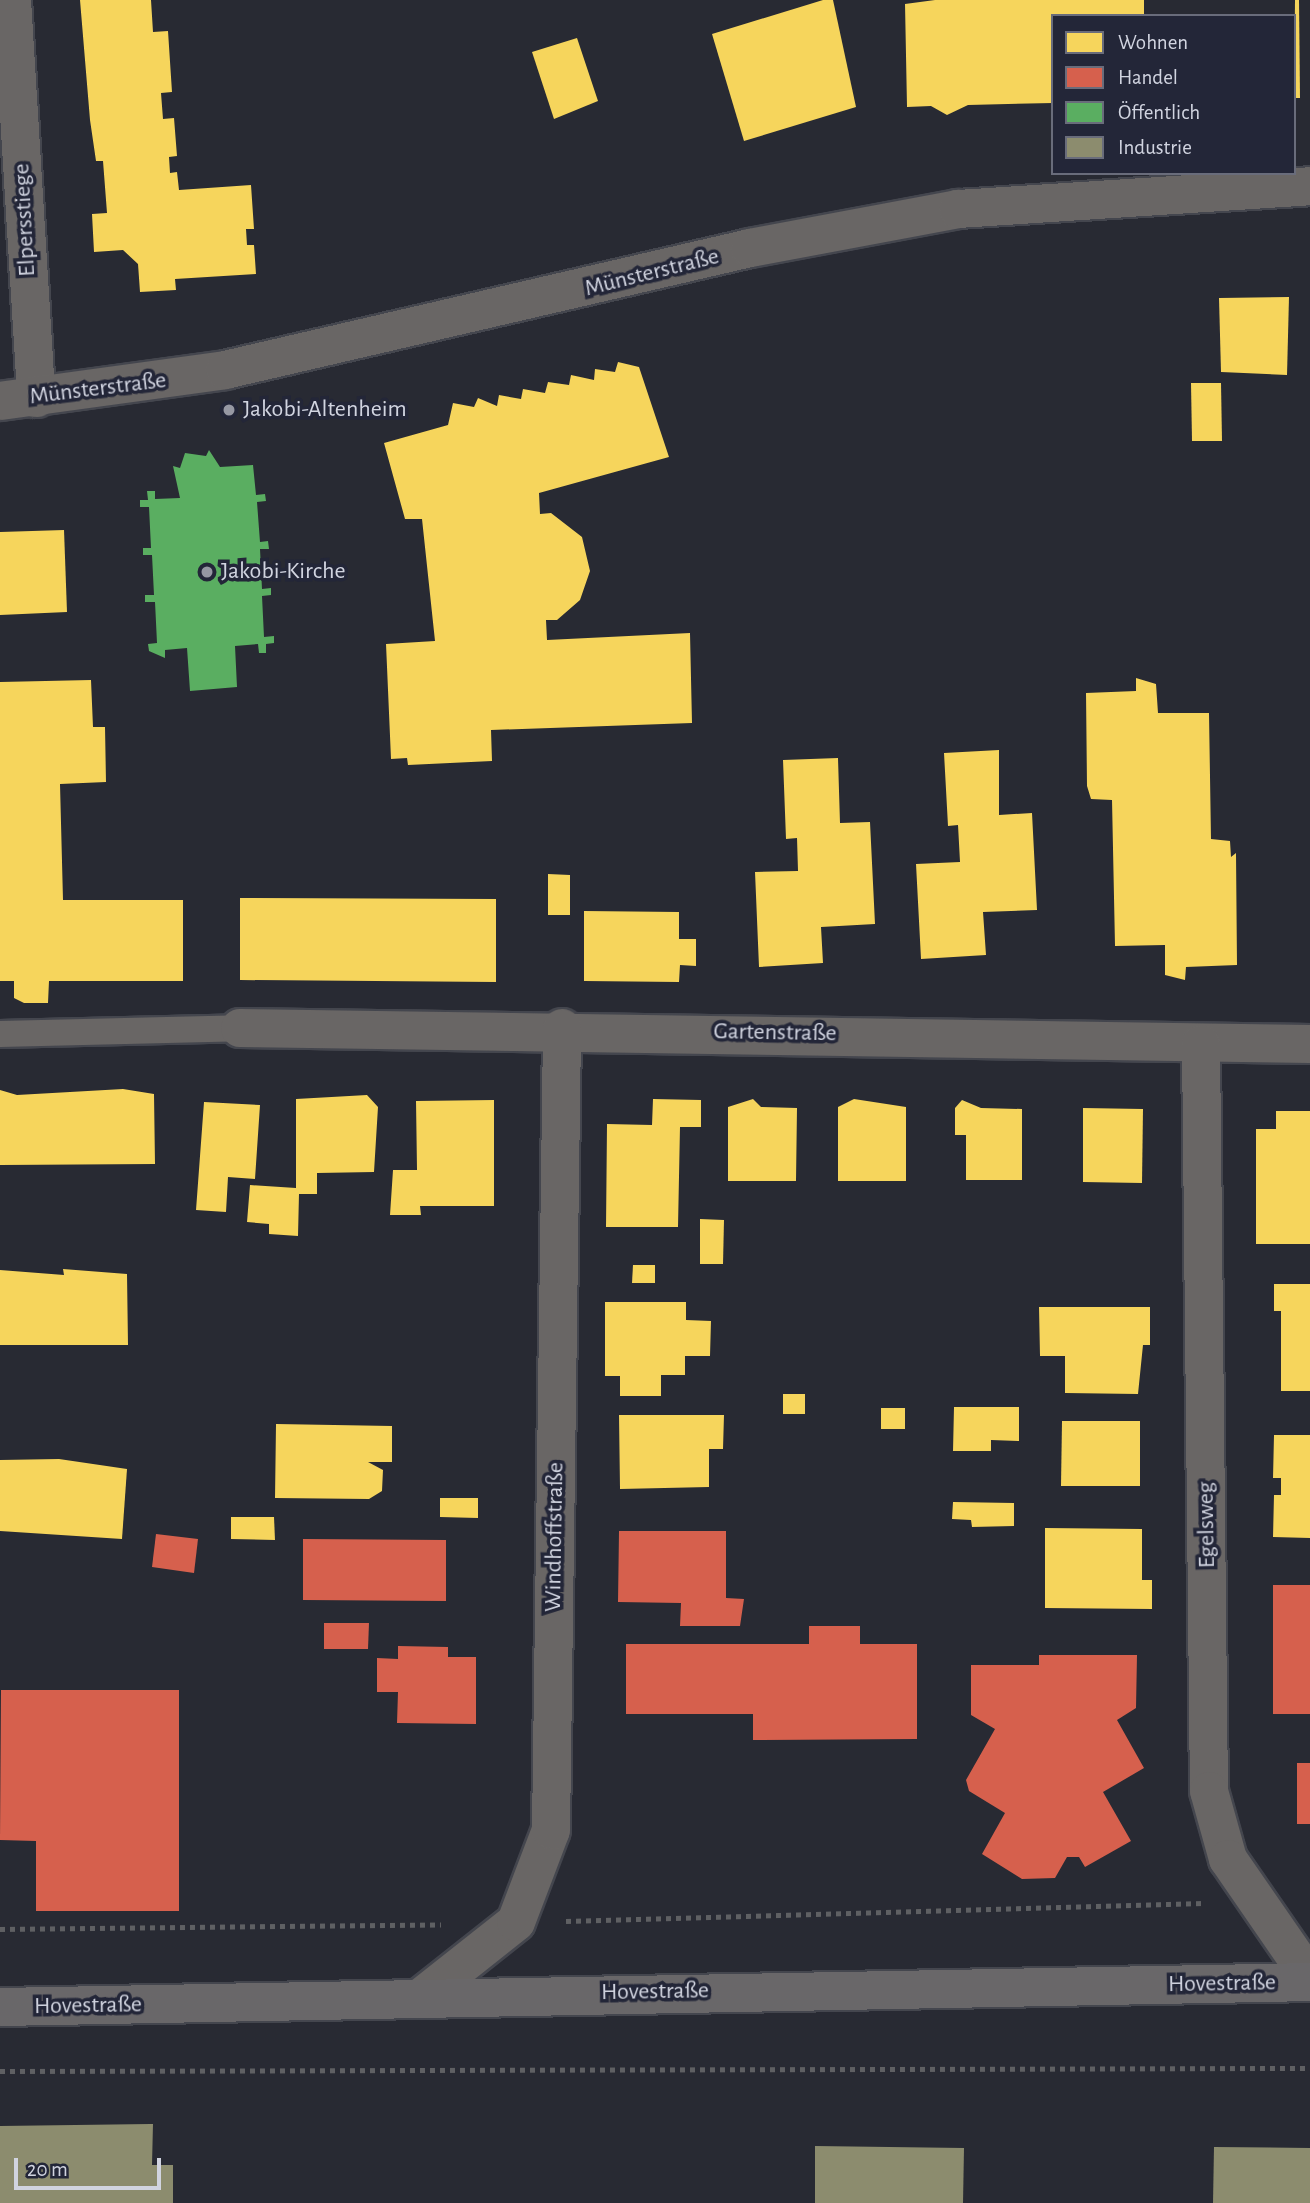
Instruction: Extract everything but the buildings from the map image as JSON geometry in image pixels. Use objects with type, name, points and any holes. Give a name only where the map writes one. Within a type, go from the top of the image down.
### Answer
[{"type":"main road","name":"Hovestraße","points":[[0,2007],[424,1995],[1310,1980]]},
{"type":"street","name":"Elpersstiege","points":[[12,0],[18,400]]},
{"type":"street","name":"Münsterstraße","points":[[18,400],[225,370],[750,248],[958,209],[1310,186]]},
{"type":"street","name":"Gartenstraße","points":[[240,1028],[562,1028],[1202,1044],[1310,1044]]},
{"type":"street","name":"Windhoffstraße","points":[[516,1922],[551,1830],[562,1028]]},
{"type":"street","name":"Egelsweg","points":[[1202,1044],[1209,1791],[1228,1859],[1252,1902],[1310,1980]]},
{"type":"street","points":[[424,1995],[516,1922]]},
{"type":"lane","points":[[0,1034],[240,1028]]},
{"type":"path","points":[[516,1922],[1252,1902]]},
{"type":"path","points":[[0,1929],[447,1924]]},
{"type":"path","points":[[0,2071],[1310,2068]]},
{"type":"place","name":"Jakobi-Altenheim","points":[[229,410]]},
{"type":"place","name":"Jakobi-Kirche","points":[[207,572]]}]
